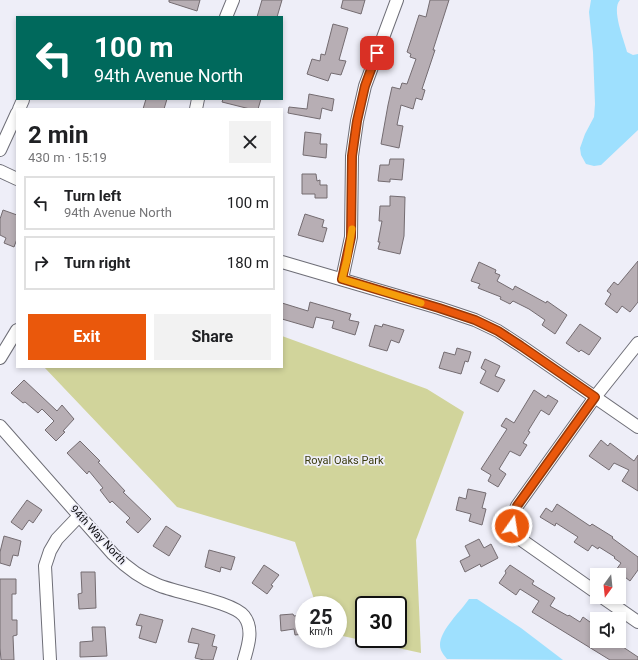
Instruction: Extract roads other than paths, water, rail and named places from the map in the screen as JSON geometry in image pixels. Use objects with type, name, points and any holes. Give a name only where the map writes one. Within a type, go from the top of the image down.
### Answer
[{"type":"street","points":[[226,16],[233,0]]},
{"type":"street","points":[[342,279],[351,237],[352,156],[357,121],[365,86],[397,0]]},
{"type":"street","points":[[0,150],[16,115]]},
{"type":"street","points":[[0,171],[16,179]]},
{"type":"street","points":[[283,262],[475,320],[498,331],[521,346],[638,428]]},
{"type":"street","points":[[0,358],[16,332]]},
{"type":"street","points":[[590,588],[523,541],[516,534],[512,526],[513,515],[517,506],[595,397],[638,343]]},
{"type":"street","name":"94th Way North","points":[[0,426],[113,554],[126,566],[142,578],[158,585],[224,604],[244,615],[248,624],[250,635],[244,660]]},
{"type":"street","points":[[50,660],[45,566],[50,551],[57,539],[79,516]]},
{"type":"street","points":[[612,604],[638,622]]},
{"type":"water","points":[[591,0],[620,0],[618,4],[617,17],[627,52],[633,55],[638,54],[638,130],[601,165],[594,166],[586,164],[581,155],[580,148],[585,134],[594,117],[595,104],[593,52],[589,12]]},
{"type":"water","points":[[469,599],[477,599],[521,628],[563,660],[447,659],[442,653],[440,645],[443,633]]},
{"type":"park label","name":"Royal Oaks Park","points":[[344,460]]}]
